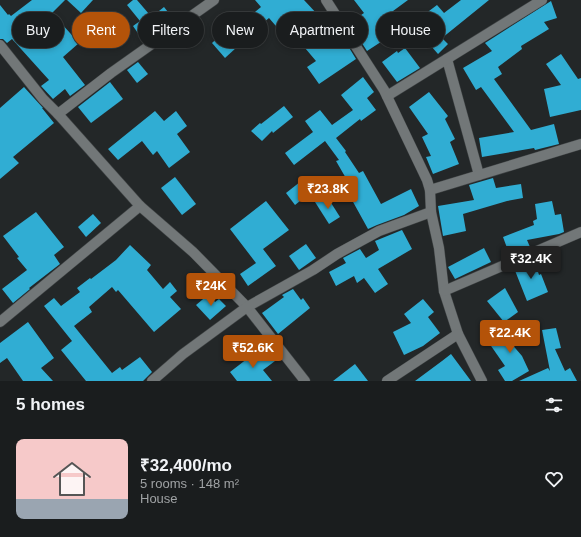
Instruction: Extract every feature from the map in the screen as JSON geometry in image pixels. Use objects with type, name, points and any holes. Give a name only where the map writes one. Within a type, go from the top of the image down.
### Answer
[{"type":"street","points":[[58,114],[111,73],[214,0]]},
{"type":"street","points":[[326,0],[387,96],[427,180],[430,190],[430,212],[439,248],[444,291],[458,334],[482,381]]},
{"type":"street","points":[[387,96],[542,0]]},
{"type":"street","points":[[0,45],[40,94],[140,206],[193,252],[247,307],[305,381]]},
{"type":"street","points":[[447,59],[479,175]]},
{"type":"street","points":[[430,190],[581,144]]},
{"type":"street","points":[[0,322],[140,206]]},
{"type":"street","points":[[152,381],[183,354],[247,307],[379,231],[430,212]]},
{"type":"street","points":[[444,291],[581,232]]},
{"type":"street","points":[[387,381],[458,334]]},
{"type":"building","points":[[32,0],[65,0],[53,12],[16,12]]},
{"type":"building","points":[[67,0],[93,0],[82,12],[80,12]]},
{"type":"building","points":[[133,0],[137,0],[147,12],[138,12],[138,19],[127,5]]},
{"type":"building","points":[[255,0],[304,0],[315,12],[276,12],[276,26],[269,18],[268,19],[268,12],[255,12],[261,7]]},
{"type":"building","points":[[354,0],[408,0],[394,12],[376,12],[376,45],[367,51],[365,48],[368,48],[368,12],[363,12]]},
{"type":"building","points":[[461,0],[489,0],[445,36],[445,12]]},
{"type":"building","points":[[551,1],[557,18],[544,22],[549,29],[521,46],[522,49],[498,67],[502,74],[494,79],[531,130],[554,124],[559,144],[535,150],[534,148],[482,157],[479,138],[514,132],[481,87],[476,90],[463,68],[492,51],[485,43]]},
{"type":"building","points":[[0,5],[8,15],[9,14],[12,15],[12,39],[7,43],[3,39],[0,39]]},
{"type":"building","points":[[437,5],[443,12],[428,12]]},
{"type":"building","points":[[164,7],[168,12],[158,12]]},
{"type":"building","points":[[138,22],[138,33],[133,26]]},
{"type":"building","points":[[64,26],[72,35],[72,48],[73,48],[63,57],[85,85],[70,96],[65,89],[53,99],[41,86],[49,80],[20,48],[64,48]]},
{"type":"building","points":[[216,48],[236,48],[225,58]]},
{"type":"building","points":[[305,48],[349,48],[356,59],[319,84],[307,67],[316,61]]},
{"type":"building","points":[[405,48],[420,68],[397,82],[382,62],[397,51],[398,53]]},
{"type":"building","points":[[433,48],[444,48],[438,54]]},
{"type":"building","points":[[561,54],[578,79],[581,78],[581,110],[550,117],[544,89],[561,85],[546,64]]},
{"type":"building","points":[[138,62],[148,74],[137,83],[127,70]]},
{"type":"building","points":[[363,77],[374,92],[367,98],[376,110],[361,121],[360,119],[336,138],[346,151],[345,152],[359,173],[363,171],[381,204],[411,189],[419,206],[404,215],[368,229],[342,182],[347,180],[336,161],[339,160],[325,141],[294,165],[285,153],[313,132],[305,121],[320,110],[332,125],[353,110],[341,95]]},
{"type":"building","points":[[110,82],[123,99],[91,123],[78,107]]},
{"type":"building","points":[[24,87],[54,123],[13,157],[19,163],[0,179],[0,108]]},
{"type":"building","points":[[429,92],[448,116],[445,119],[455,139],[450,142],[459,164],[433,174],[426,157],[431,156],[422,137],[428,134],[409,107]]},
{"type":"building","points":[[284,106],[293,117],[273,133],[272,131],[262,141],[251,131],[260,123],[261,124]]},
{"type":"building","points":[[155,111],[164,121],[176,111],[187,126],[177,134],[190,152],[169,168],[157,151],[153,155],[142,141],[118,160],[108,149]]},
{"type":"building","points":[[175,177],[196,204],[182,215],[161,188]]},
{"type":"building","points":[[305,178],[315,189],[295,205],[286,193]]},
{"type":"building","points":[[493,178],[496,188],[521,184],[523,198],[507,201],[463,214],[466,231],[443,236],[438,206],[474,200],[469,185]]},
{"type":"building","points":[[326,195],[340,217],[329,224],[315,202]]},
{"type":"building","points":[[266,201],[289,230],[263,249],[276,266],[248,286],[240,274],[256,263],[230,229]]},
{"type":"building","points":[[552,201],[555,215],[561,214],[564,232],[527,240],[530,247],[510,256],[503,237],[534,225],[533,221],[537,219],[535,204]]},
{"type":"building","points":[[36,212],[64,247],[54,255],[60,264],[29,288],[30,289],[13,303],[2,289],[27,270],[17,258],[19,257],[3,236]]},
{"type":"building","points":[[93,214],[101,223],[86,237],[78,227]]},
{"type":"building","points":[[402,230],[412,249],[378,269],[388,284],[375,293],[364,278],[357,283],[354,276],[336,286],[329,272],[346,263],[343,258],[360,249],[366,258],[379,250],[375,241]]},
{"type":"building","points":[[306,244],[316,258],[299,270],[289,256]]},
{"type":"building","points":[[130,245],[151,265],[147,270],[163,289],[170,282],[177,291],[170,297],[181,309],[154,332],[118,290],[116,292],[112,287],[89,307],[92,312],[74,326],[112,373],[120,367],[122,370],[140,357],[152,372],[143,381],[86,381],[61,350],[72,341],[44,306],[54,298],[61,306],[80,292],[77,288],[116,260]]},
{"type":"building","points":[[484,248],[491,262],[455,279],[448,267]]},
{"type":"building","points":[[534,259],[539,275],[541,274],[548,292],[527,301],[514,268]]},
{"type":"building","points":[[505,288],[518,312],[504,322],[487,301]]},
{"type":"building","points":[[293,289],[301,300],[303,298],[310,308],[278,334],[262,313],[284,297],[282,295]]},
{"type":"building","points":[[209,294],[215,302],[219,299],[226,306],[210,320],[196,305]]},
{"type":"building","points":[[423,299],[434,312],[428,317],[440,333],[423,346],[404,355],[393,332],[411,323],[404,314]]},
{"type":"building","points":[[28,322],[54,358],[41,368],[53,381],[23,381],[7,358],[0,363],[0,343]]},
{"type":"building","points":[[516,323],[523,332],[510,342],[522,356],[529,371],[512,381],[505,381],[498,370],[505,366],[489,343]]},
{"type":"building","points":[[556,328],[561,348],[555,349],[565,371],[570,368],[577,381],[519,381],[548,368],[550,371],[542,330]]},
{"type":"building","points":[[268,352],[275,361],[263,370],[272,381],[237,381],[230,372],[252,355],[256,361]]},
{"type":"building","points":[[451,354],[471,381],[415,381],[442,361]]},
{"type":"building","points":[[355,364],[368,381],[333,381]]}]
